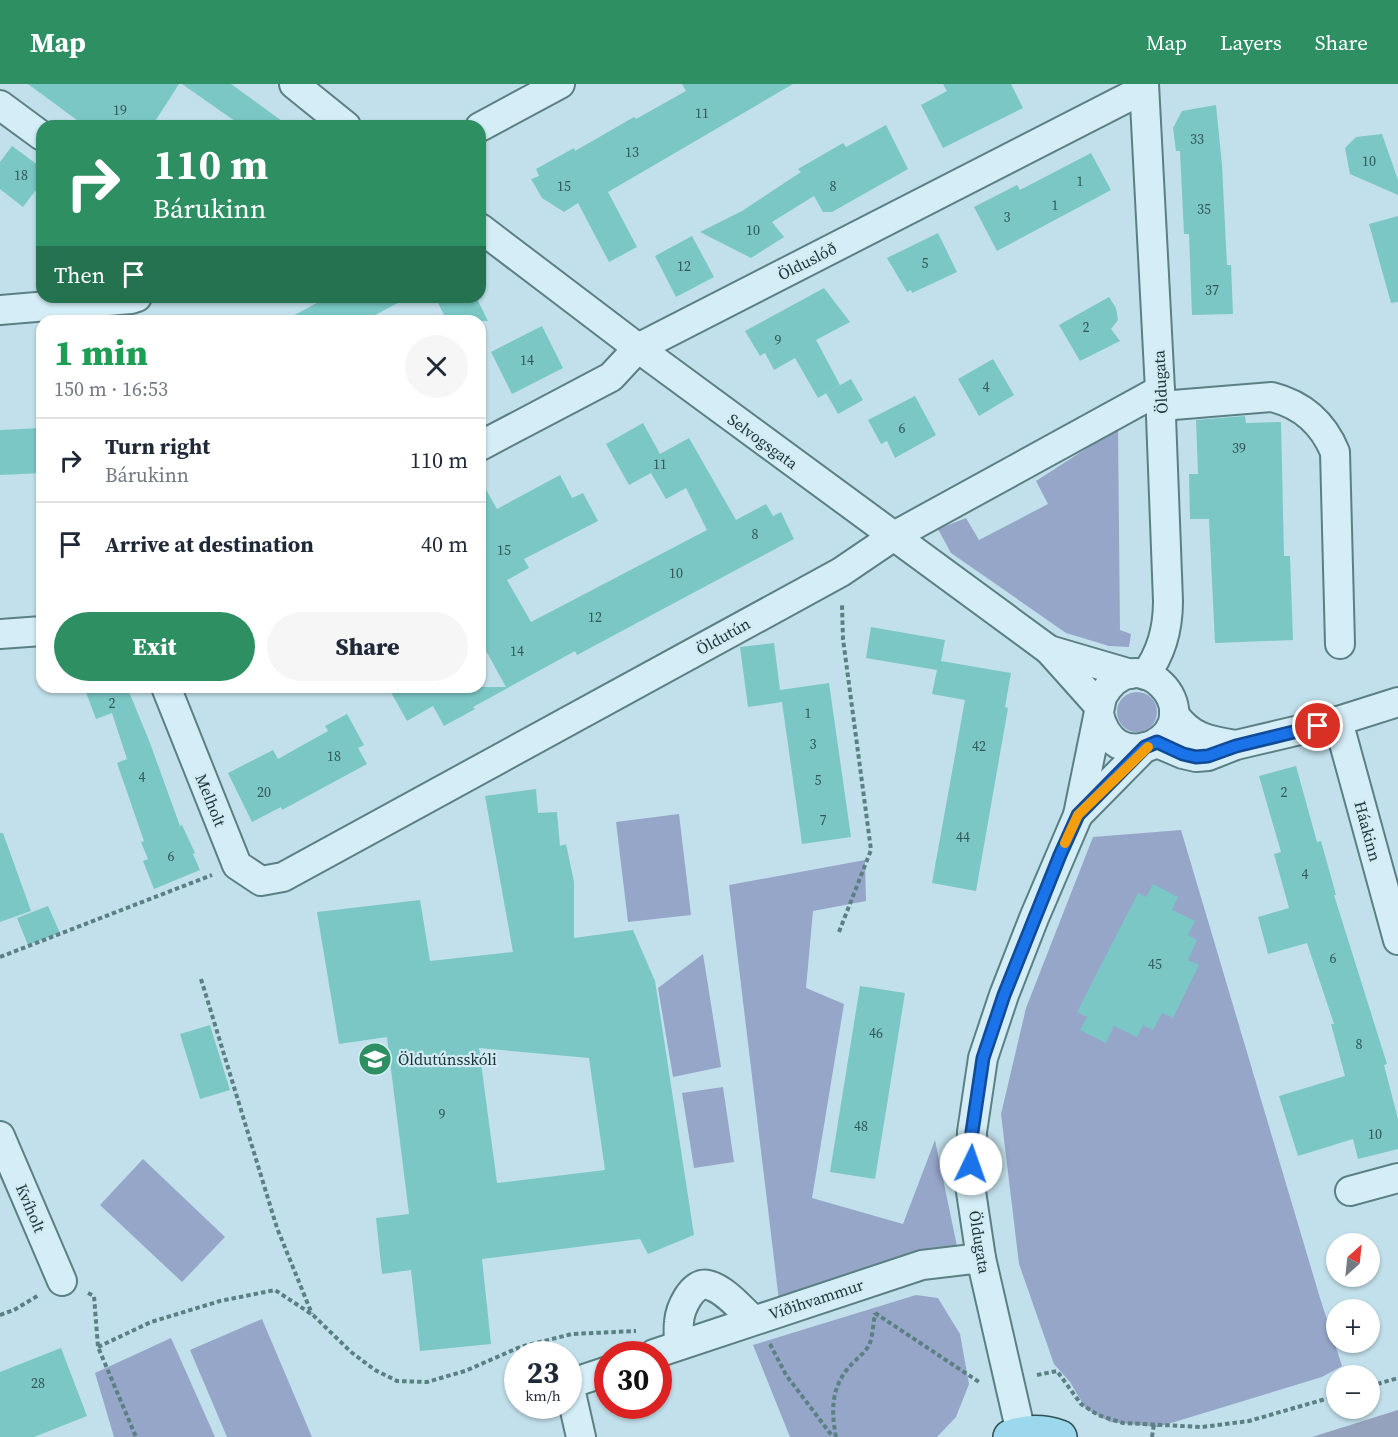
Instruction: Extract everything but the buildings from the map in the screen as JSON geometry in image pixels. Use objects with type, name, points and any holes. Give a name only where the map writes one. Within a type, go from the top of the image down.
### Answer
[{"type":"main road","points":[[1015,1435],[1039,1432],[1059,1437]]},
{"type":"street","points":[[294,84],[339,120]]},
{"type":"street","points":[[486,124],[560,84]]},
{"type":"street","name":"Ölduslóð","points":[[486,443],[611,377],[638,348],[1144,87]]},
{"type":"street","name":"Öldugata","points":[[1138,674],[1153,665],[1162,645],[1168,622],[1161,398],[1144,87]]},
{"type":"street","points":[[0,105],[36,132]]},
{"type":"street","name":"Selvogsgata","points":[[486,233],[638,348],[1049,650],[1099,710]]},
{"type":"street","points":[[0,310],[92,303]]},
{"type":"street","points":[[1161,398],[1272,397],[1299,407],[1321,426],[1335,452],[1340,644]]},
{"type":"street","name":"Öldutún","points":[[237,865],[261,881],[283,877],[841,572],[894,536],[1161,398]]},
{"type":"street","points":[[0,634],[36,631]]},
{"type":"street","name":"Selvogsgata","points":[[1049,650],[1138,674]]},
{"type":"street","points":[[1236,746],[1212,742],[1182,726],[1174,714],[1172,700],[1164,686],[1152,677],[1138,674],[1113,682],[1106,689],[1099,710],[1101,723],[1111,738],[1127,747],[1151,745],[1196,757],[1208,756],[1236,746],[1338,721],[1398,702]]},
{"type":"street","name":"Melholt","points":[[168,693],[237,865]]},
{"type":"street","name":"Öldugata","points":[[1015,1435],[981,1258],[970,1185],[972,1132],[983,1058],[1004,995],[1034,918],[1078,815],[1099,710]]},
{"type":"street","points":[[1151,745],[1169,729],[1174,714]]},
{"type":"street","name":"Háakinn","points":[[1338,721],[1398,940]]},
{"type":"street","name":"Öldugata","points":[[1078,815],[1151,745]]},
{"type":"street","name":"Kvíholt","points":[[0,1136],[62,1281]]},
{"type":"street","points":[[1350,1191],[1398,1178]]},
{"type":"street","name":"Víðihvammur","points":[[672,1343],[759,1318],[922,1265],[981,1258]]},
{"type":"street","points":[[672,1341],[682,1309],[690,1294],[700,1286],[708,1285],[759,1318]]},
{"type":"street","points":[[581,1437],[569,1384],[594,1376]]},
{"type":"path","points":[[839,932],[871,850],[843,639],[841,572]]},
{"type":"path","points":[[0,957],[237,865]]},
{"type":"path","points":[[201,979],[278,1228],[313,1315]]},
{"type":"path","points":[[0,1315],[14,1310],[62,1281],[94,1296],[98,1347],[136,1437]]},
{"type":"path","points":[[98,1347],[151,1322],[220,1301],[275,1290],[313,1315],[351,1352],[375,1370],[397,1381],[427,1382],[465,1371],[520,1347],[572,1334],[649,1341]]},
{"type":"path","points":[[835,1437],[832,1415],[833,1398],[846,1370],[870,1345],[875,1313]]},
{"type":"path","points":[[759,1318],[776,1360],[835,1437]]},
{"type":"path","points":[[1380,1383],[1398,1378]]},
{"type":"path","points":[[1152,1437],[1154,1424],[1202,1427],[1249,1421],[1326,1399]]},
{"type":"shaded area","points":[[1118,428],[1120,630],[1131,634],[1129,647],[1109,646],[1066,633],[951,553],[938,529],[966,518],[979,540],[1048,504],[1036,481]]},
{"type":"shaded area","points":[[1137,692],[1151,698],[1157,712],[1151,726],[1137,732],[1123,726],[1117,712],[1123,698]]},
{"type":"shaded area","points":[[679,814],[691,915],[628,922],[616,822]]},
{"type":"shaded area","points":[[1181,830],[1326,1317],[1326,1353],[1338,1353],[1342,1365],[1326,1365],[1326,1375],[1322,1377],[1158,1427],[1110,1422],[1086,1409],[1070,1382],[1054,1364],[1019,1264],[1001,1114],[1026,1008],[1093,837]]},
{"type":"shaded area","points":[[865,860],[866,901],[813,911],[806,988],[844,1004],[812,1198],[903,1224],[935,1140],[959,1256],[780,1309],[729,885]]},
{"type":"shaded area","points":[[703,954],[721,1067],[673,1077],[658,988]]},
{"type":"shaded area","points":[[723,1087],[734,1162],[694,1168],[682,1093]]},
{"type":"shaded area","points":[[143,1159],[225,1237],[182,1282],[100,1205]]},
{"type":"shaded area","points":[[916,1295],[938,1298],[960,1334],[969,1384],[956,1417],[937,1437],[790,1437],[753,1345]]},
{"type":"shaded area","points":[[262,1319],[312,1437],[227,1437],[190,1350]]},
{"type":"shaded area","points":[[171,1338],[215,1437],[114,1437],[95,1373]]},
{"type":"shaded area","points":[[1398,1410],[1398,1437],[1312,1437],[1369,1419],[1380,1419],[1380,1416]]},
{"type":"slow traffic","points":[[1065,843],[1078,815],[1145,747],[1148,747]]},
{"type":"place","name":"Öldutúnsskóli","points":[[375,1059]]},
{"type":"route","points":[[971,1164],[972,1132],[983,1058],[1004,995],[1034,918],[1078,815],[1145,747],[1157,742],[1183,754],[1196,757],[1208,756],[1236,746],[1318,726]]}]
